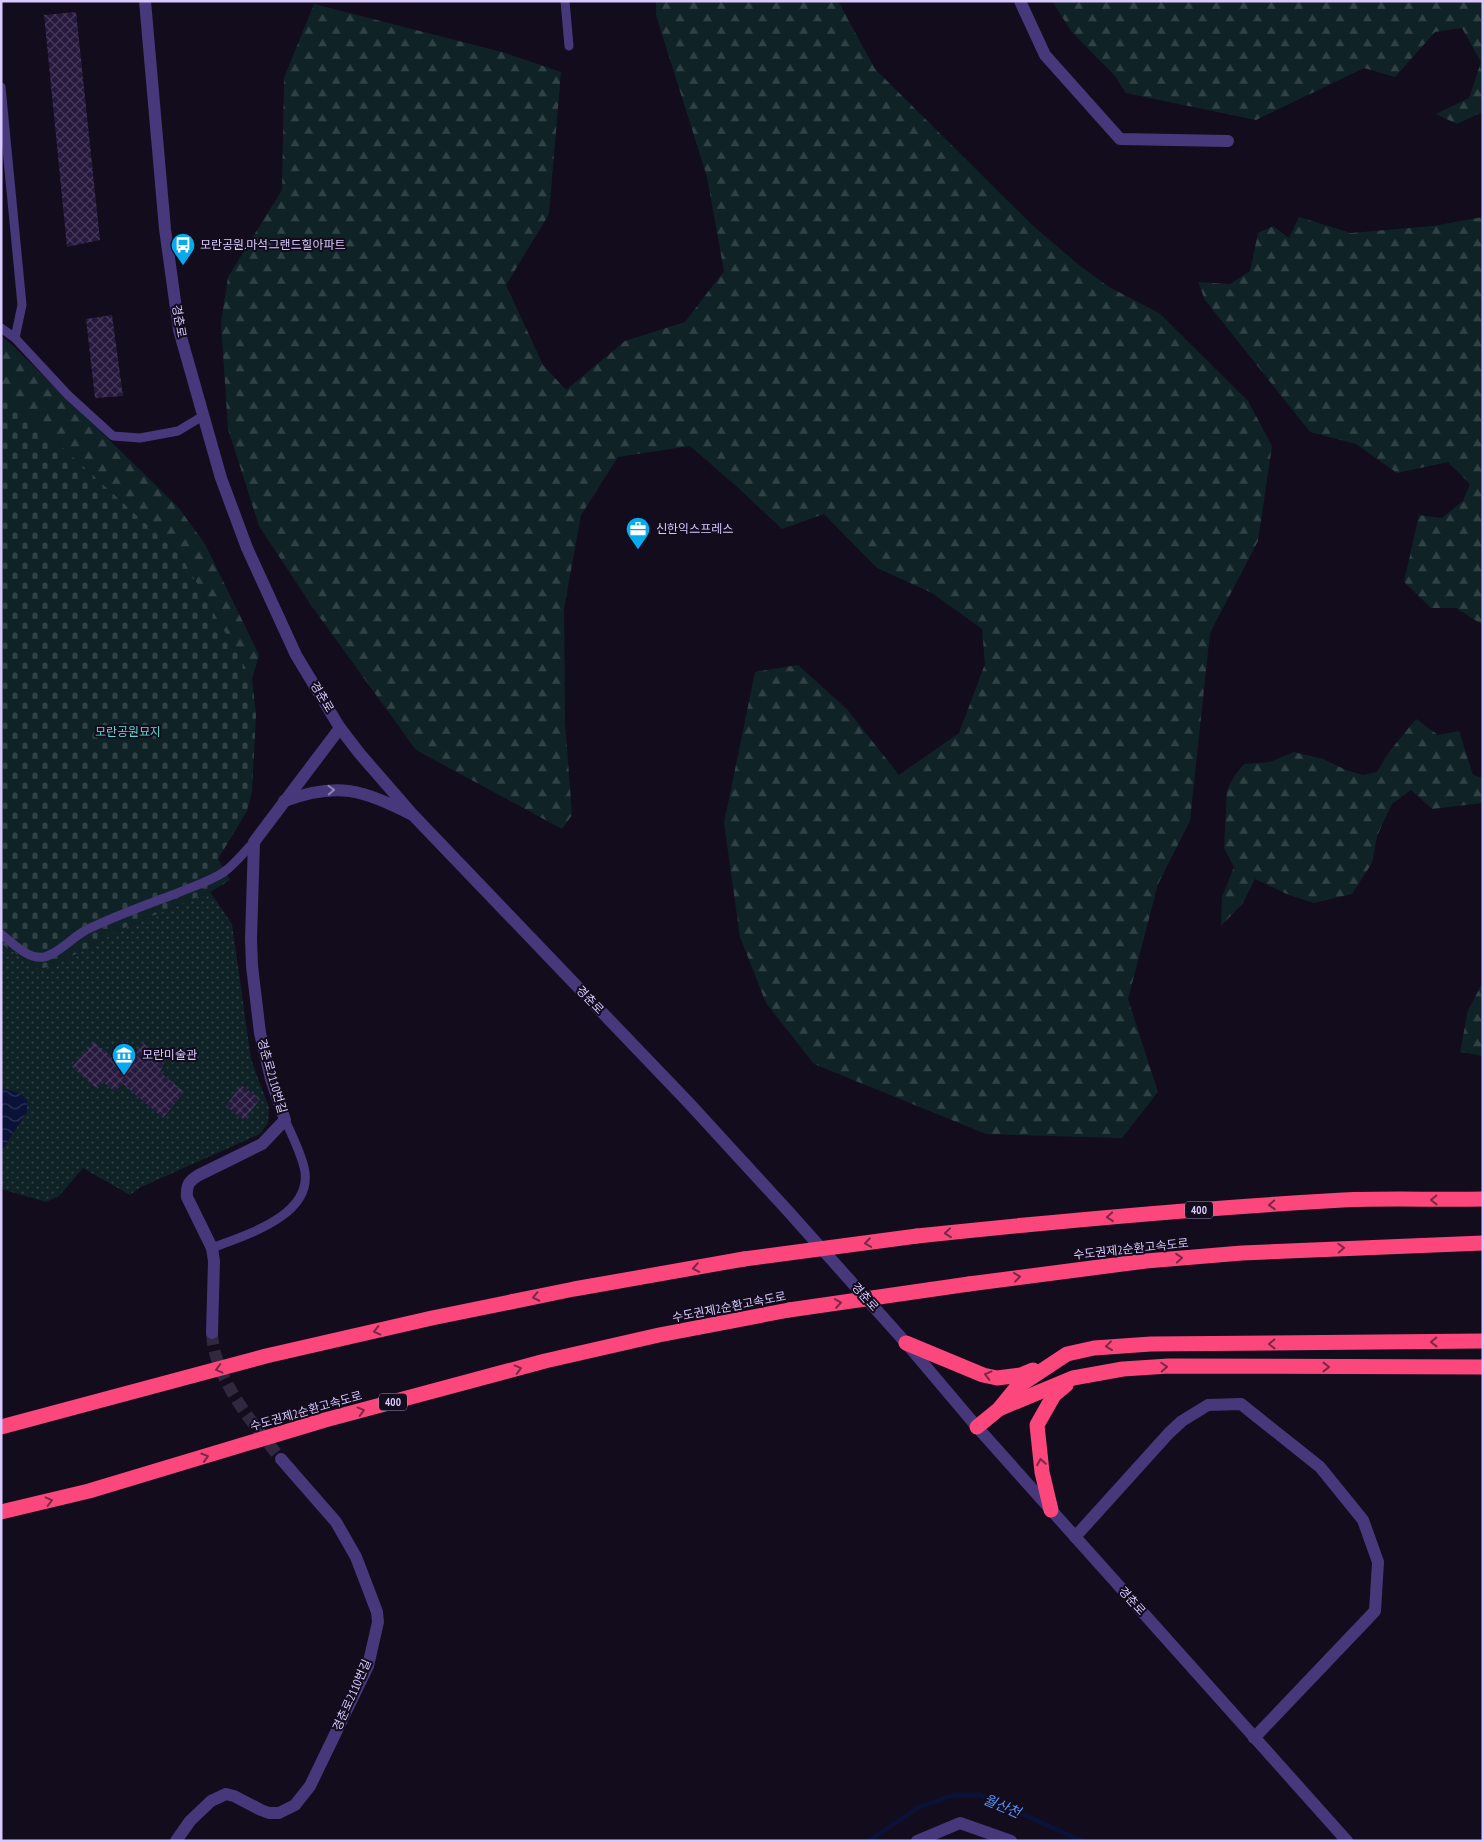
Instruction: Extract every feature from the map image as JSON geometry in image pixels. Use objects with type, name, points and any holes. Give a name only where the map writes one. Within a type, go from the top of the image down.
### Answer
[{"type":"highway","name":"400","points":[[1,1427],[266,1356],[432,1318],[574,1289],[744,1259],[917,1236],[1199,1210],[1344,1200],[1483,1199]]},
{"type":"highway","name":"수도권제2순환고속도로","points":[[1,1512],[90,1491],[325,1420],[545,1361],[659,1335],[789,1310],[1146,1261],[1242,1253],[1483,1243]]},
{"type":"highway","points":[[1413,1245],[1483,1253]]},
{"type":"highway","points":[[906,1343],[983,1375],[997,1378],[1020,1375],[1067,1354],[1103,1347],[1151,1344],[1483,1341]]},
{"type":"highway","points":[[978,1427],[1000,1409],[1017,1388],[1067,1354]]},
{"type":"highway","points":[[1000,1409],[1073,1378],[1123,1370],[1169,1366],[1483,1367]]},
{"type":"highway","points":[[1051,1510],[1042,1472],[1037,1425],[1054,1395],[1073,1378]]},
{"type":"street","name":"경춘로","points":[[145,1],[165,229],[179,330],[221,478],[247,548],[296,655],[340,728],[413,815],[688,1102],[906,1343],[1051,1510],[1346,1841]]},
{"type":"street","points":[[1020,1],[1045,55],[1120,139],[1228,142]]},
{"type":"street","points":[[254,842],[340,728]]},
{"type":"street","points":[[284,801],[313,792],[347,790],[365,794],[413,815]]},
{"type":"street","name":"경춘로2110번길","points":[[212,1333],[214,1261],[212,1248],[189,1202],[186,1187],[198,1175],[262,1144],[285,1120],[271,1079],[260,1033],[252,948],[254,842]]},
{"type":"street","points":[[1075,1537],[1169,1432],[1182,1420],[1208,1405],[1241,1404],[1320,1467],[1363,1520],[1378,1562],[1375,1611],[1254,1738]]},
{"type":"street","name":"경춘로2110번길","points":[[176,1841],[190,1822],[211,1801],[226,1794],[269,1813],[279,1813],[295,1806],[310,1786],[368,1666],[378,1622],[377,1612],[356,1557],[336,1522],[281,1459]]},
{"type":"street","points":[[917,1841],[960,1823],[1011,1841]]},
{"type":"lane","points":[[565,1],[569,46]]},
{"type":"lane","points":[[1,87],[22,306],[15,338]]},
{"type":"lane","points":[[1,328],[15,338],[68,395],[113,436],[140,438],[178,431],[204,416]]},
{"type":"lane","points":[[1,934],[26,953],[44,957],[54,953],[84,931],[116,916],[210,880],[230,867],[254,842]]},
{"type":"lane","points":[[212,1248],[268,1226],[281,1217],[298,1199],[306,1179],[304,1167],[285,1120]]},
{"type":"green space","points":[[656,1],[838,1],[875,69],[1032,225],[1079,265],[1109,287],[1159,313],[1248,401],[1272,446],[1258,541],[1210,633],[1190,821],[1158,884],[1128,999],[1158,1092],[1122,1138],[986,1134],[814,1064],[766,1003],[740,937],[724,823],[755,672],[798,665],[846,708],[899,775],[959,733],[985,664],[982,629],[932,593],[877,568],[824,514],[782,529],[690,446],[618,457],[581,515],[564,609],[565,721],[572,815],[562,829],[416,750],[313,608],[259,526],[228,429],[221,323],[228,277],[282,190],[284,78],[314,4],[502,52],[561,72],[549,214],[506,285],[543,365],[566,390],[625,341],[685,322],[724,271],[707,177],[656,15]]},
{"type":"green space","points":[[1052,1],[1483,1],[1483,112],[1457,124],[1436,114],[1469,98],[1481,62],[1462,28],[1435,32],[1395,77],[1364,68],[1256,120],[1126,93],[1115,76],[1071,31]]},
{"type":"green space","points":[[1299,217],[1351,233],[1433,226],[1483,217],[1483,625],[1456,608],[1431,608],[1404,582],[1419,515],[1442,518],[1463,501],[1470,484],[1448,462],[1397,473],[1356,444],[1310,432],[1205,300],[1198,282],[1230,284],[1250,271],[1258,233],[1273,226],[1289,238]]},
{"type":"green space","points":[[1,336],[178,507],[205,544],[259,655],[252,679],[181,556],[1,391]]},
{"type":"green space","name":"모란공원묘지","points":[[1,391],[181,556],[252,679],[256,715],[252,792],[247,811],[218,859],[230,880],[210,892],[122,929],[54,966],[39,969],[1,944]]},
{"type":"green space","points":[[1416,719],[1438,735],[1459,731],[1473,775],[1483,778],[1483,803],[1432,809],[1411,790],[1392,804],[1377,836],[1372,863],[1352,894],[1314,903],[1289,895],[1255,879],[1243,903],[1221,926],[1222,897],[1234,867],[1224,848],[1227,790],[1235,775],[1244,764],[1270,762],[1294,752],[1323,759],[1346,770],[1363,775],[1377,772],[1389,752]]},
{"type":"green space","points":[[210,892],[232,924],[251,1059],[269,1108],[268,1123],[260,1134],[141,1187],[130,1195],[83,1168],[59,1196],[46,1202],[1,1189],[1,944],[39,969],[54,966],[122,929]]},
{"type":"green space","points":[[1483,982],[1483,1056],[1460,1052],[1468,1010]]},
{"type":"water","points":[[1,1088],[20,1093],[27,1100],[27,1112],[1,1149]]},
{"type":"building","points":[[76,12],[100,240],[67,247],[44,15]]},
{"type":"building","points":[[112,315],[123,396],[95,398],[86,319]]},
{"type":"building","name":"모란미술관","points":[[125,1040],[137,1051],[143,1043],[165,1061],[160,1072],[184,1092],[163,1118],[122,1083],[114,1091],[102,1081],[96,1088],[72,1067],[94,1042],[111,1056]]},
{"type":"building","points":[[241,1085],[260,1099],[244,1120],[226,1106]]},
{"type":"waterway","name":"월산천","points":[[869,1841],[919,1807],[954,1795],[980,1795],[1082,1841]]},
{"type":"tunnel","points":[[212,1333],[214,1350],[228,1384],[248,1416],[281,1459]]},
{"type":"place","name":"모란공원.마석그랜드힐아파트","points":[[183,266]]},
{"type":"place","name":"신한익스프레스","points":[[638,550]]},
{"type":"place","name":"모란미술관","points":[[124,1076]]}]
